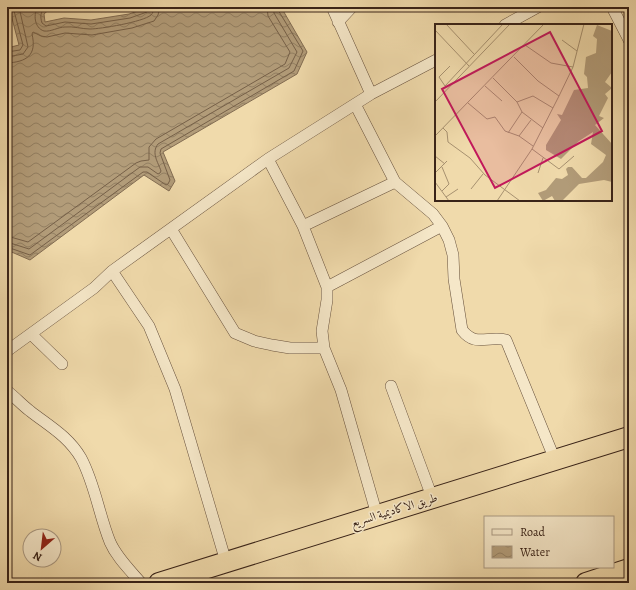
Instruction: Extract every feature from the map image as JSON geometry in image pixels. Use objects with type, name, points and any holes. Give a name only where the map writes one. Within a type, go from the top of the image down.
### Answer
[{"type":"highway","name":"طريق الاكاديمية السريع","points":[[159,583],[629,437]]},
{"type":"highway","points":[[586,583],[618,575]]},
{"type":"street","points":[[332,7],[370,94]]},
{"type":"street","points":[[338,22],[352,7]]},
{"type":"street","points":[[507,24],[538,7]]},
{"type":"street","points":[[612,7],[629,40]]},
{"type":"street","points":[[7,351],[94,288],[112,271],[268,160],[370,94],[435,61]]},
{"type":"street","points":[[355,104],[395,182],[433,214],[450,240],[462,330],[467,336],[475,340],[499,338],[506,340],[555,460]]},
{"type":"street","points":[[268,160],[303,226],[327,287],[327,300],[322,330],[324,348],[341,390],[377,515]]},
{"type":"street","points":[[303,226],[395,182]]},
{"type":"street","points":[[327,287],[442,226]]},
{"type":"street","points":[[171,229],[236,333],[254,341],[272,345],[290,348],[324,348]]},
{"type":"street","points":[[112,271],[149,326],[175,390],[226,562]]},
{"type":"street","points":[[31,334],[62,364]]},
{"type":"street","points":[[391,386],[432,498]]},
{"type":"street","points":[[7,391],[30,411],[58,431],[69,442],[81,459],[91,482],[110,543],[121,561],[141,583]]},
{"type":"water","points":[[9,7],[52,7],[44,14],[45,22],[64,18],[91,20],[129,14],[150,7],[281,7],[307,52],[297,74],[163,152],[175,181],[169,191],[144,175],[30,260],[7,250],[7,48],[19,45]]}]
